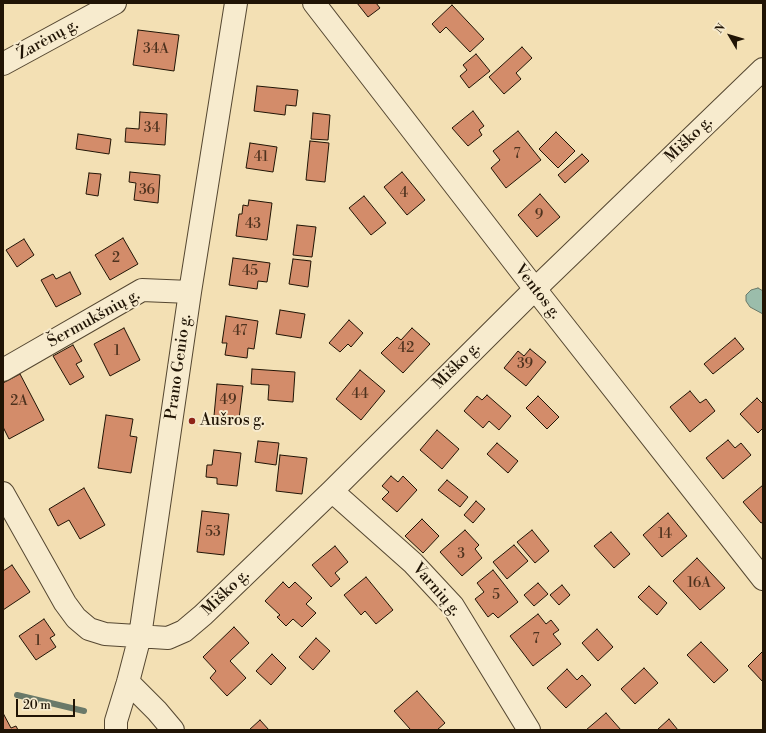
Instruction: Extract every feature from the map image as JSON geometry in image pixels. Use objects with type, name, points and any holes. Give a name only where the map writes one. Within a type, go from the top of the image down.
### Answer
[{"type":"street","name":"Žarėnų g.","points":[[3,64],[115,3]]},
{"type":"street","name":"Prano Genio g.","points":[[111,727],[128,682],[140,636],[190,292],[236,3]]},
{"type":"street","name":"Ventos g.","points":[[314,3],[535,289],[763,579]]},
{"type":"street","name":"Miško g.","points":[[140,636],[168,638],[184,631],[203,615],[332,491],[535,289],[763,69]]},
{"type":"street","name":"Šermukšnių g.","points":[[3,370],[142,290],[190,292]]},
{"type":"street","name":"Varnių g.","points":[[332,491],[413,563],[453,606],[529,730]]},
{"type":"street","points":[[3,493],[65,603],[76,618],[89,629],[100,632],[140,636]]},
{"type":"street","points":[[128,682],[157,711],[173,730]]},
{"type":"shaded area","points":[[758,288],[763,291],[763,314],[750,307],[746,301],[746,295],[751,290]]},
{"type":"building","points":[[357,3],[376,3],[380,8],[368,17]]},
{"type":"building","points":[[452,5],[484,39],[470,52],[446,27],[440,33],[432,24]]},
{"type":"building","points":[[138,30],[179,35],[174,71],[133,65]]},
{"type":"building","points":[[522,47],[532,58],[516,73],[521,79],[504,94],[489,77]]},
{"type":"building","points":[[476,54],[490,71],[469,88],[460,76],[467,70],[463,65]]},
{"type":"building","points":[[257,86],[298,90],[296,106],[286,105],[285,115],[254,111]]},
{"type":"building","points":[[473,111],[484,126],[479,130],[482,135],[468,146],[452,128]]},
{"type":"building","points":[[140,112],[167,114],[165,145],[125,142],[126,128],[139,129]]},
{"type":"building","points":[[313,113],[330,115],[328,140],[311,139]]},
{"type":"building","points":[[518,131],[541,160],[506,188],[491,168],[500,160],[493,151]]},
{"type":"building","points":[[556,132],[575,151],[558,168],[539,149]]},
{"type":"building","points":[[78,134],[111,139],[109,154],[76,149]]},
{"type":"building","points":[[310,141],[329,143],[325,182],[306,180]]},
{"type":"building","points":[[250,143],[277,147],[273,172],[246,168]]},
{"type":"building","points":[[582,154],[589,161],[565,183],[558,175]]},
{"type":"building","points":[[130,172],[160,175],[158,203],[134,200],[136,183],[129,182]]},
{"type":"building","points":[[402,172],[425,200],[407,215],[384,187]]},
{"type":"building","points":[[89,173],[101,174],[98,196],[86,194]]},
{"type":"building","points":[[540,194],[560,217],[537,237],[518,215]]},
{"type":"building","points":[[364,196],[386,223],[371,235],[349,208]]},
{"type":"building","points":[[249,200],[272,203],[267,240],[236,236],[239,214],[242,214],[243,205],[248,206]]},
{"type":"building","points":[[297,225],[316,227],[312,257],[293,255]]},
{"type":"building","points":[[123,238],[138,264],[110,280],[95,255]]},
{"type":"building","points":[[24,239],[34,255],[17,267],[6,250]]},
{"type":"building","points":[[233,258],[270,263],[267,282],[258,281],[257,289],[229,285]]},
{"type":"building","points":[[293,259],[311,261],[308,287],[289,284]]},
{"type":"building","points":[[70,272],[81,294],[56,307],[41,280],[53,274],[56,279]]},
{"type":"building","points":[[280,310],[305,314],[301,338],[276,334]]},
{"type":"building","points":[[226,316],[258,321],[254,349],[248,348],[247,358],[225,355],[227,343],[222,343]]},
{"type":"building","points":[[349,320],[363,333],[351,347],[348,344],[340,352],[329,343]]},
{"type":"building","points":[[124,328],[140,360],[110,376],[94,344]]},
{"type":"building","points":[[412,328],[430,344],[403,373],[381,353],[397,337],[401,340]]},
{"type":"building","points":[[735,338],[744,349],[713,374],[704,364]]},
{"type":"building","points":[[73,345],[82,361],[76,364],[84,377],[70,385],[53,356]]},
{"type":"building","points":[[530,349],[546,362],[526,386],[504,368],[518,351],[524,356]]},
{"type":"building","points":[[252,369],[295,372],[293,402],[268,400],[269,385],[251,384]]},
{"type":"building","points":[[360,370],[385,391],[361,420],[336,399]]},
{"type":"building","points":[[20,374],[44,420],[9,439],[3,427],[3,383]]},
{"type":"building","points":[[217,384],[243,386],[239,419],[214,416]]},
{"type":"building","points":[[690,391],[700,403],[706,399],[715,411],[690,432],[670,407]]},
{"type":"building","points":[[487,395],[511,416],[499,430],[489,421],[483,428],[464,411],[477,396],[482,400]]},
{"type":"building","points":[[538,396],[559,417],[547,429],[526,408]]},
{"type":"building","points":[[757,398],[763,404],[763,428],[758,433],[740,414]]},
{"type":"building","points":[[106,415],[133,419],[130,436],[137,437],[131,473],[98,468]]},
{"type":"building","points":[[437,430],[459,449],[442,469],[420,450]]},
{"type":"building","points":[[728,440],[735,448],[741,443],[751,455],[723,479],[706,458]]},
{"type":"building","points":[[258,441],[279,443],[276,465],[255,462]]},
{"type":"building","points":[[497,443],[518,461],[508,473],[487,454]]},
{"type":"building","points":[[214,450],[241,453],[237,486],[217,484],[217,478],[206,477],[207,465],[212,465]]},
{"type":"building","points":[[280,455],[307,458],[302,494],[276,491]]},
{"type":"building","points":[[391,476],[398,482],[403,476],[417,490],[397,512],[382,499],[389,492],[382,486]]},
{"type":"building","points":[[447,480],[468,497],[460,507],[438,490]]},
{"type":"building","points":[[763,485],[763,522],[761,523],[743,502]]},
{"type":"building","points":[[84,488],[105,525],[80,539],[69,520],[58,526],[49,509]]},
{"type":"building","points":[[476,501],[485,509],[473,523],[464,515]]},
{"type":"building","points":[[202,511],[229,514],[224,555],[197,552]]},
{"type":"building","points":[[668,513],[687,536],[662,557],[643,535]]},
{"type":"building","points":[[422,519],[439,536],[423,553],[405,536]]},
{"type":"building","points":[[465,530],[479,545],[475,549],[482,558],[462,576],[440,552]]},
{"type":"building","points":[[532,530],[549,551],[535,563],[517,542]]},
{"type":"building","points":[[611,532],[630,554],[614,568],[594,546]]},
{"type":"building","points":[[514,545],[528,561],[507,579],[493,562]]},
{"type":"building","points":[[335,546],[348,562],[335,573],[340,579],[331,587],[312,565]]},
{"type":"building","points":[[697,558],[725,588],[700,610],[673,581]]},
{"type":"building","points":[[12,565],[30,592],[3,610],[3,571]]},
{"type":"building","points":[[493,570],[518,602],[498,618],[493,613],[488,617],[475,599],[484,592],[477,583]]},
{"type":"building","points":[[366,577],[393,610],[376,624],[365,611],[361,615],[344,595]]},
{"type":"building","points":[[283,582],[289,588],[295,582],[312,598],[306,604],[316,613],[302,627],[293,619],[286,626],[277,617],[280,615],[265,601]]},
{"type":"building","points":[[538,583],[548,594],[534,606],[524,595]]},
{"type":"building","points":[[562,585],[570,595],[559,605],[550,595]]},
{"type":"building","points":[[649,586],[667,603],[657,615],[638,597]]},
{"type":"building","points":[[538,614],[546,624],[551,620],[559,630],[553,634],[561,644],[533,666],[510,636]]},
{"type":"building","points":[[44,619],[55,635],[50,638],[56,647],[36,660],[19,636]]},
{"type":"building","points":[[234,627],[249,643],[230,661],[246,678],[227,696],[210,678],[216,671],[203,657]]},
{"type":"building","points":[[597,629],[613,647],[598,661],[582,643]]},
{"type":"building","points":[[316,638],[330,651],[313,670],[299,657]]},
{"type":"building","points":[[701,642],[728,670],[714,683],[687,655]]},
{"type":"building","points":[[763,651],[763,682],[748,666]]},
{"type":"building","points":[[272,654],[286,668],[271,685],[256,671]]},
{"type":"building","points":[[644,668],[658,683],[635,704],[621,689]]},
{"type":"building","points":[[567,669],[577,680],[582,675],[591,685],[566,708],[547,688]]},
{"type":"building","points":[[417,691],[445,723],[437,730],[409,730],[410,729],[394,711]]},
{"type":"building","points":[[3,713],[11,728],[16,726],[18,730],[3,730]]},
{"type":"building","points":[[606,713],[621,730],[586,730]]},
{"type":"building","points":[[669,719],[678,730],[657,730]]},
{"type":"building","points":[[260,720],[269,730],[249,730]]},
{"type":"waterway","points":[[17,695],[84,711]]},
{"type":"place","name":"Aušros g.","points":[[192,421]]}]
